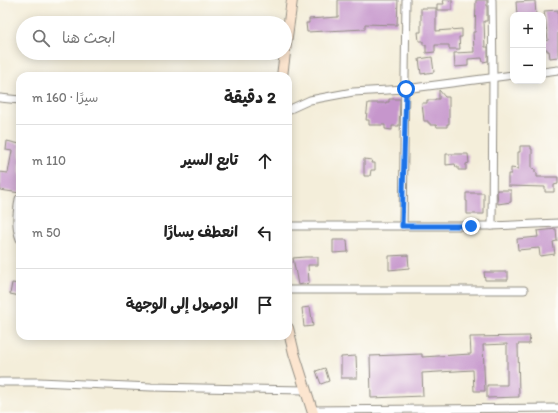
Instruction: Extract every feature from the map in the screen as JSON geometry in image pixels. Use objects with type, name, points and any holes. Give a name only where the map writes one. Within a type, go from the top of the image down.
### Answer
[{"type":"street","points":[[290,16],[292,0]]},
{"type":"street","points":[[402,226],[406,89],[406,0]]},
{"type":"street","points":[[492,0],[492,226]]},
{"type":"street","points":[[282,72],[284,60]]},
{"type":"street","points":[[546,72],[558,70]]},
{"type":"street","points":[[292,108],[310,100],[353,92],[406,89],[510,76]]},
{"type":"street","points":[[0,98],[16,100]]},
{"type":"street","points":[[292,226],[492,226],[558,223]]},
{"type":"street","points":[[292,290],[524,290]]},
{"type":"street","points":[[291,340],[312,411],[558,408]]},
{"type":"street","points":[[0,382],[305,390]]},
{"type":"building","points":[[338,0],[398,0],[397,25],[365,24],[365,29],[307,32],[306,23],[309,23],[309,19],[338,17]]},
{"type":"building","points":[[443,0],[452,0],[452,10],[437,10],[437,4],[444,4]]},
{"type":"building","points":[[476,0],[487,0],[487,21],[484,21],[485,47],[488,47],[488,61],[483,62],[482,58],[468,59],[468,66],[455,67],[454,53],[474,52],[473,32],[475,32]]},
{"type":"building","points":[[535,1],[536,12],[517,12],[516,2]]},
{"type":"building","points":[[421,8],[436,8],[436,31],[462,29],[462,37],[459,37],[460,49],[449,49],[449,45],[435,45],[435,52],[426,53],[426,45],[423,45],[423,41],[419,41],[418,32],[421,32]]},
{"type":"building","points":[[558,10],[558,57],[550,58],[549,51],[546,49],[546,40],[548,40],[546,12],[544,11]]},
{"type":"building","points":[[432,57],[434,72],[421,74],[419,59]]},
{"type":"building","points":[[439,90],[445,97],[449,97],[449,124],[447,124],[447,127],[437,127],[436,125],[430,125],[428,121],[424,121],[422,103],[427,103],[427,100],[439,99]]},
{"type":"building","points":[[389,99],[400,99],[399,126],[392,126],[392,130],[385,129],[385,125],[369,125],[369,120],[366,120],[368,103],[386,103],[389,102]]},
{"type":"building","points":[[7,141],[16,143],[16,192],[0,190],[0,172],[8,173],[12,151],[6,150]]},
{"type":"building","points":[[520,146],[531,146],[532,168],[535,169],[537,177],[558,177],[558,184],[554,185],[554,192],[545,192],[545,187],[508,186],[508,174],[511,174],[511,168],[518,169],[518,152],[520,152]]},
{"type":"building","points":[[446,154],[468,154],[469,163],[466,164],[466,170],[458,170],[458,167],[456,167],[455,164],[446,165]]},
{"type":"building","points":[[364,159],[372,160],[371,163],[375,163],[375,170],[371,170],[370,176],[364,176]]},
{"type":"building","points":[[497,190],[511,190],[511,202],[498,204]]},
{"type":"building","points":[[466,193],[484,193],[484,214],[467,214]]},
{"type":"building","points":[[556,229],[557,241],[553,242],[555,254],[540,256],[539,248],[518,250],[517,239],[538,237],[537,231]]},
{"type":"building","points":[[333,240],[347,240],[348,252],[333,253]]},
{"type":"building","points":[[408,255],[409,268],[389,270],[389,256]]},
{"type":"building","points":[[318,257],[318,265],[308,265],[309,283],[298,285],[293,258]]},
{"type":"building","points":[[484,272],[508,272],[508,280],[485,280]]},
{"type":"building","points":[[12,283],[16,284],[16,295],[10,294]]},
{"type":"building","points":[[310,307],[313,326],[304,327],[302,308]]},
{"type":"building","points":[[530,336],[529,344],[518,344],[519,397],[487,398],[487,385],[507,385],[507,344],[483,345],[485,391],[474,391],[473,370],[422,373],[423,396],[371,398],[370,356],[422,354],[422,357],[471,354],[470,337]]},
{"type":"building","points":[[356,356],[357,378],[341,378],[341,357]]},
{"type":"building","points":[[325,368],[329,381],[321,384],[316,371]]},
{"type":"route","points":[[406,89],[402,226],[471,226]]}]
